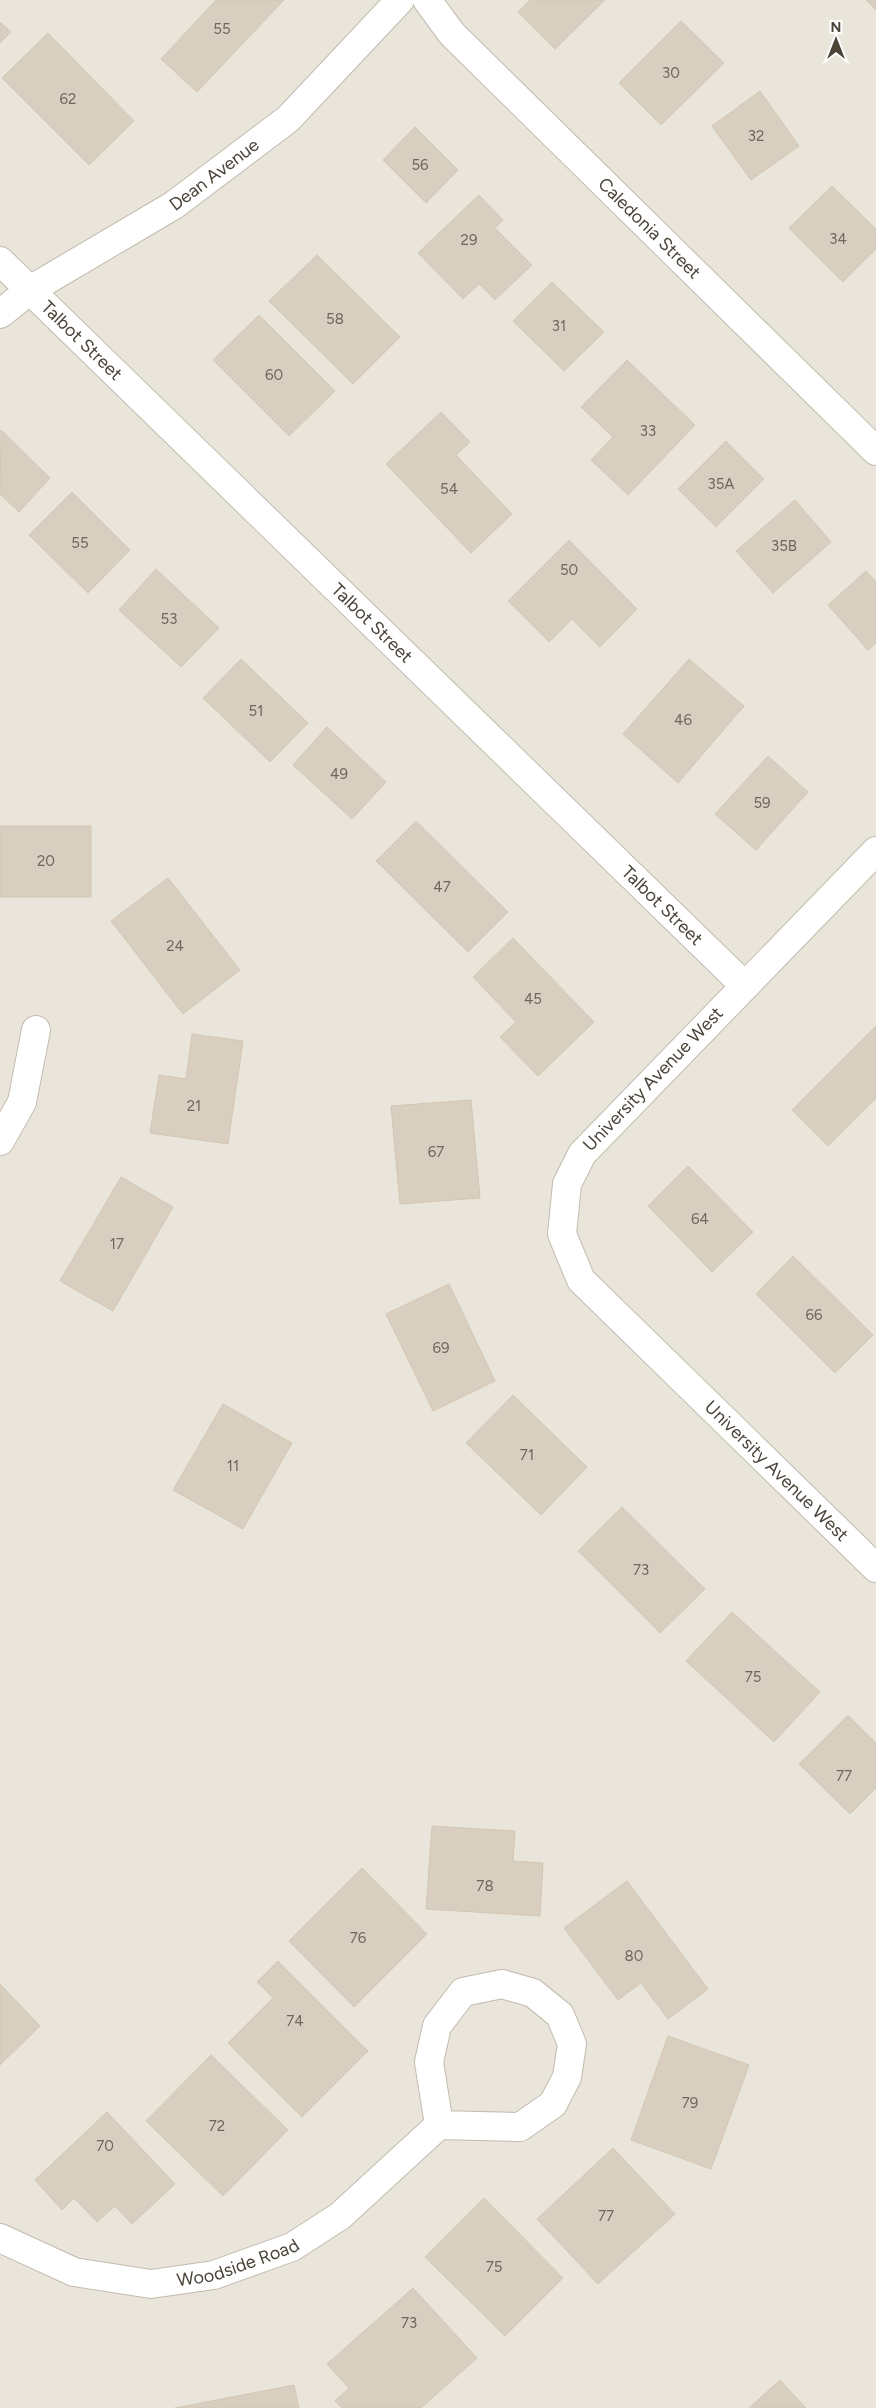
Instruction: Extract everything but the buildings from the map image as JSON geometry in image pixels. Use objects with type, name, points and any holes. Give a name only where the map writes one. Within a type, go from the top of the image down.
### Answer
[{"type":"street","name":"Dean Avenue","points":[[0,314],[30,290],[174,205],[288,119],[400,0]]},
{"type":"street","name":"Caledonia Street","points":[[427,0],[452,34],[876,451]]},
{"type":"street","name":"Talbot Street","points":[[0,261],[744,985]]},
{"type":"street","name":"University Avenue West","points":[[876,851],[582,1154],[567,1184],[562,1234],[581,1280],[876,1568]]},
{"type":"street","points":[[0,1141],[22,1102],[36,1030]]},
{"type":"street","points":[[502,1984],[533,1993],[560,2015],[572,2044],[567,2077],[553,2104],[520,2127],[438,2125],[429,2062],[437,2026],[463,1992],[502,1984]]},
{"type":"street","name":"Woodside Road","points":[[0,2238],[5,2243],[74,2272],[151,2284],[214,2275],[292,2247],[340,2216],[438,2125]]},
{"type":"shaded area","points":[[0,0],[876,0],[876,2408],[0,2408]]}]
